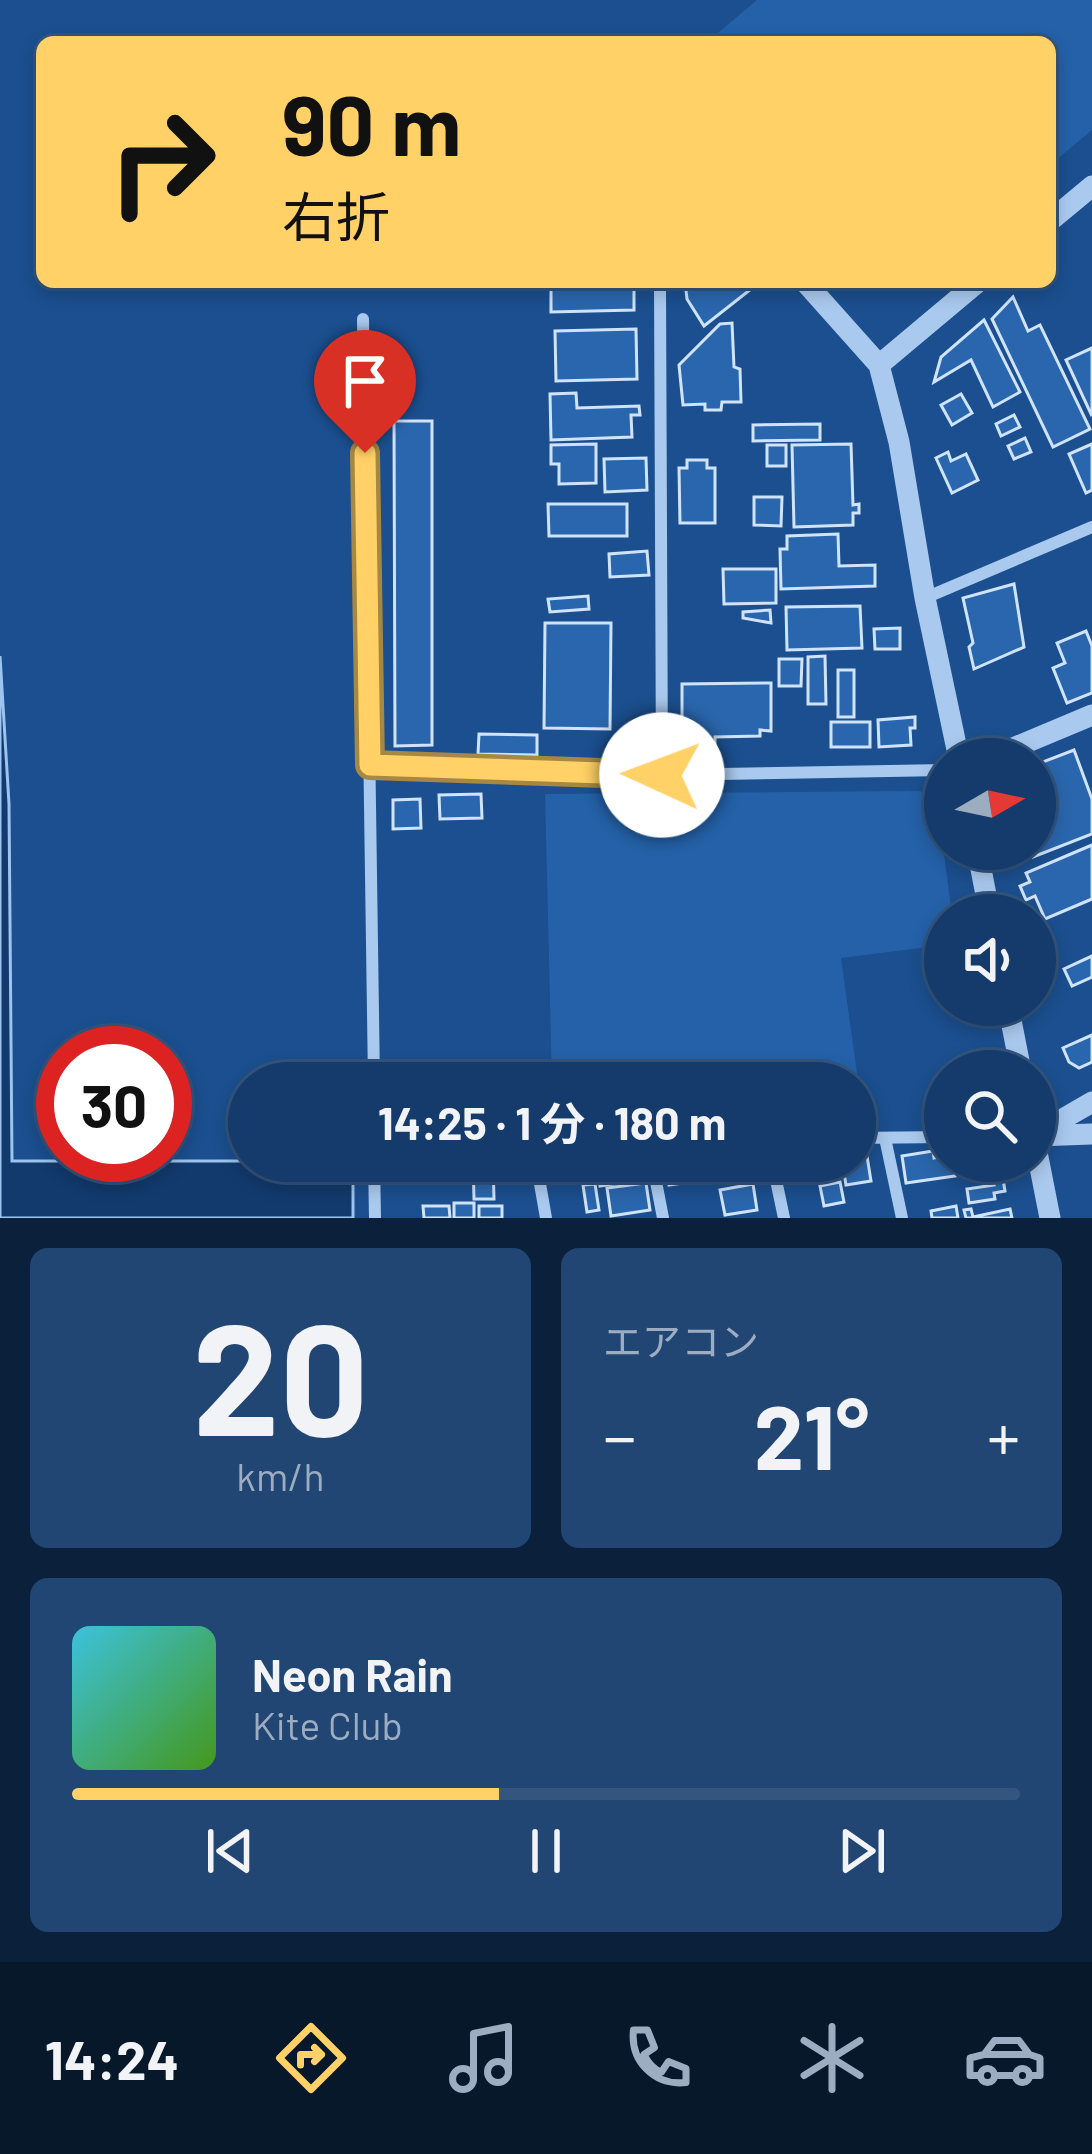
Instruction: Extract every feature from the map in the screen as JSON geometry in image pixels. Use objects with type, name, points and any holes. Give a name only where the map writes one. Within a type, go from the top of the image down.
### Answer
[{"type":"street","points":[[1056,216],[1092,186]]},
{"type":"street","points":[[660,288],[662,775]]},
{"type":"street","points":[[811,288],[879,365],[899,442],[954,738]]},
{"type":"street","points":[[879,365],[970,288]]},
{"type":"street","points":[[363,320],[374,1062]]},
{"type":"street","points":[[925,598],[1092,527]]},
{"type":"street","points":[[1037,738],[1092,715]]},
{"type":"street","points":[[370,765],[662,775],[924,770]]},
{"type":"street","points":[[1056,1125],[1092,1102]]},
{"type":"street","points":[[1056,1136],[1092,1133]]},
{"type":"street","points":[[876,1138],[924,1138]]},
{"type":"street","points":[[885,1138],[902,1218]]},
{"type":"street","points":[[374,1182],[375,1218]]},
{"type":"street","points":[[540,1182],[546,1218]]},
{"type":"street","points":[[656,1182],[663,1218]]},
{"type":"street","points":[[776,1182],[784,1218]]},
{"type":"street","points":[[1043,1182],[1050,1218]]},
{"type":"shaded area","points":[[757,0],[1092,0],[1092,130],[1056,160],[1056,36],[714,36]]},
{"type":"shaded area","points":[[0,656],[9,804],[12,1161],[36,1161],[36,1182],[192,1182],[192,1161],[228,1161],[228,1182],[353,1182],[353,1218],[0,1218]]},
{"type":"shaded area","points":[[924,792],[924,870],[946,870],[949,894],[924,894],[924,948],[841,958],[855,1062],[551,1062],[545,794]]},
{"type":"building","points":[[551,288],[634,288],[634,310],[551,312]]},
{"type":"building","points":[[686,288],[752,288],[704,326],[687,299]]},
{"type":"building","points":[[1013,297],[1028,331],[1040,325],[1090,429],[1053,447],[992,319]]},
{"type":"building","points":[[984,320],[1020,392],[993,407],[971,360],[934,382],[941,357]]},
{"type":"building","points":[[732,323],[741,402],[722,402],[721,410],[705,410],[705,404],[683,405],[679,365],[720,324]]},
{"type":"building","points":[[636,329],[637,379],[556,381],[555,331]]},
{"type":"building","points":[[1092,348],[1092,416],[1066,360]]},
{"type":"building","points":[[576,393],[577,408],[639,406],[640,415],[631,415],[632,437],[551,440],[550,394]]},
{"type":"building","points":[[961,394],[972,413],[952,425],[941,405]]},
{"type":"building","points":[[1014,415],[1020,427],[1001,436],[996,424]]},
{"type":"building","points":[[394,421],[432,421],[432,745],[395,746]]},
{"type":"building","points":[[820,424],[820,440],[753,441],[753,425]]},
{"type":"building","points":[[1025,438],[1031,452],[1014,459],[1008,446]]},
{"type":"building","points":[[596,444],[596,483],[559,484],[559,464],[551,464],[551,445]]},
{"type":"building","points":[[851,444],[853,505],[859,504],[853,525],[794,527],[792,445]]},
{"type":"building","points":[[1092,444],[1092,490],[1086,493],[1069,454]]},
{"type":"building","points":[[767,445],[786,445],[786,466],[767,466]]},
{"type":"building","points":[[948,452],[951,461],[966,454],[978,480],[952,493],[936,458]]},
{"type":"building","points":[[646,458],[647,490],[605,492],[604,459]]},
{"type":"building","points":[[687,460],[707,460],[707,468],[715,468],[715,523],[680,523],[679,468],[687,468]]},
{"type":"building","points":[[754,497],[782,497],[781,526],[754,525]]},
{"type":"building","points":[[548,504],[627,504],[627,536],[549,536]]},
{"type":"building","points":[[838,534],[839,566],[875,565],[875,586],[781,589],[780,549],[787,549],[787,536]]},
{"type":"building","points":[[647,551],[649,575],[610,577],[609,554]]},
{"type":"building","points":[[723,569],[776,569],[776,603],[724,604]]},
{"type":"building","points":[[1014,584],[1024,647],[974,669],[963,598]]},
{"type":"building","points":[[588,596],[589,609],[550,612],[548,599]]},
{"type":"building","points":[[860,606],[862,648],[787,650],[786,607]]},
{"type":"building","points":[[770,610],[771,623],[743,618],[743,612]]},
{"type":"building","points":[[545,623],[611,623],[610,729],[544,728]]},
{"type":"building","points":[[900,628],[900,649],[875,649],[874,629]]},
{"type":"building","points":[[1086,631],[1092,646],[1092,693],[1067,703],[1053,668],[1065,663],[1057,643]]},
{"type":"building","points":[[825,656],[826,704],[808,704],[808,657]]},
{"type":"building","points":[[779,659],[802,659],[801,686],[779,686]]},
{"type":"building","points":[[838,670],[854,670],[854,717],[838,717]]},
{"type":"building","points":[[771,683],[771,731],[760,730],[760,736],[715,737],[715,751],[682,751],[682,684]]},
{"type":"building","points":[[915,717],[911,745],[879,747],[878,720]]},
{"type":"building","points":[[831,722],[870,722],[870,747],[831,747]]},
{"type":"building","points":[[479,734],[537,735],[537,755],[478,754]]},
{"type":"building","points":[[1074,750],[1092,799],[1092,834],[1056,848],[1056,757]]},
{"type":"building","points":[[481,794],[482,818],[440,819],[439,795]]},
{"type":"building","points":[[420,799],[421,828],[393,829],[393,800]]},
{"type":"building","points":[[1092,845],[1092,899],[1056,914],[1056,894],[1023,894],[1020,886],[1030,882],[1026,873],[1056,870],[1056,860]]},
{"type":"building","points":[[1092,956],[1092,977],[1072,986],[1064,969]]},
{"type":"building","points":[[1092,1035],[1092,1062],[1079,1068],[1069,1062],[1063,1048]]},
{"type":"building","points":[[924,1152],[924,1180],[906,1183],[902,1156]]},
{"type":"building","points":[[474,1182],[494,1182],[494,1199],[474,1199]]},
{"type":"building","points":[[840,1182],[844,1202],[824,1206],[820,1186]]},
{"type":"building","points":[[1004,1182],[1005,1191],[994,1193],[995,1199],[969,1203],[967,1189]]},
{"type":"building","points":[[646,1183],[650,1210],[611,1216],[607,1188]]},
{"type":"building","points":[[595,1184],[599,1210],[587,1212],[583,1185]]},
{"type":"building","points":[[753,1184],[757,1210],[725,1215],[720,1190]]},
{"type":"building","points":[[454,1203],[474,1203],[474,1218],[454,1218]]},
{"type":"building","points":[[423,1206],[449,1206],[450,1218],[424,1218]]},
{"type":"building","points":[[479,1206],[502,1206],[502,1218],[479,1218]]},
{"type":"building","points":[[956,1206],[958,1218],[932,1218],[931,1211]]},
{"type":"building","points":[[971,1209],[973,1217],[1010,1209],[1012,1218],[966,1218],[964,1210]]},
{"type":"route","points":[[365,453],[370,765],[662,775]]}]
